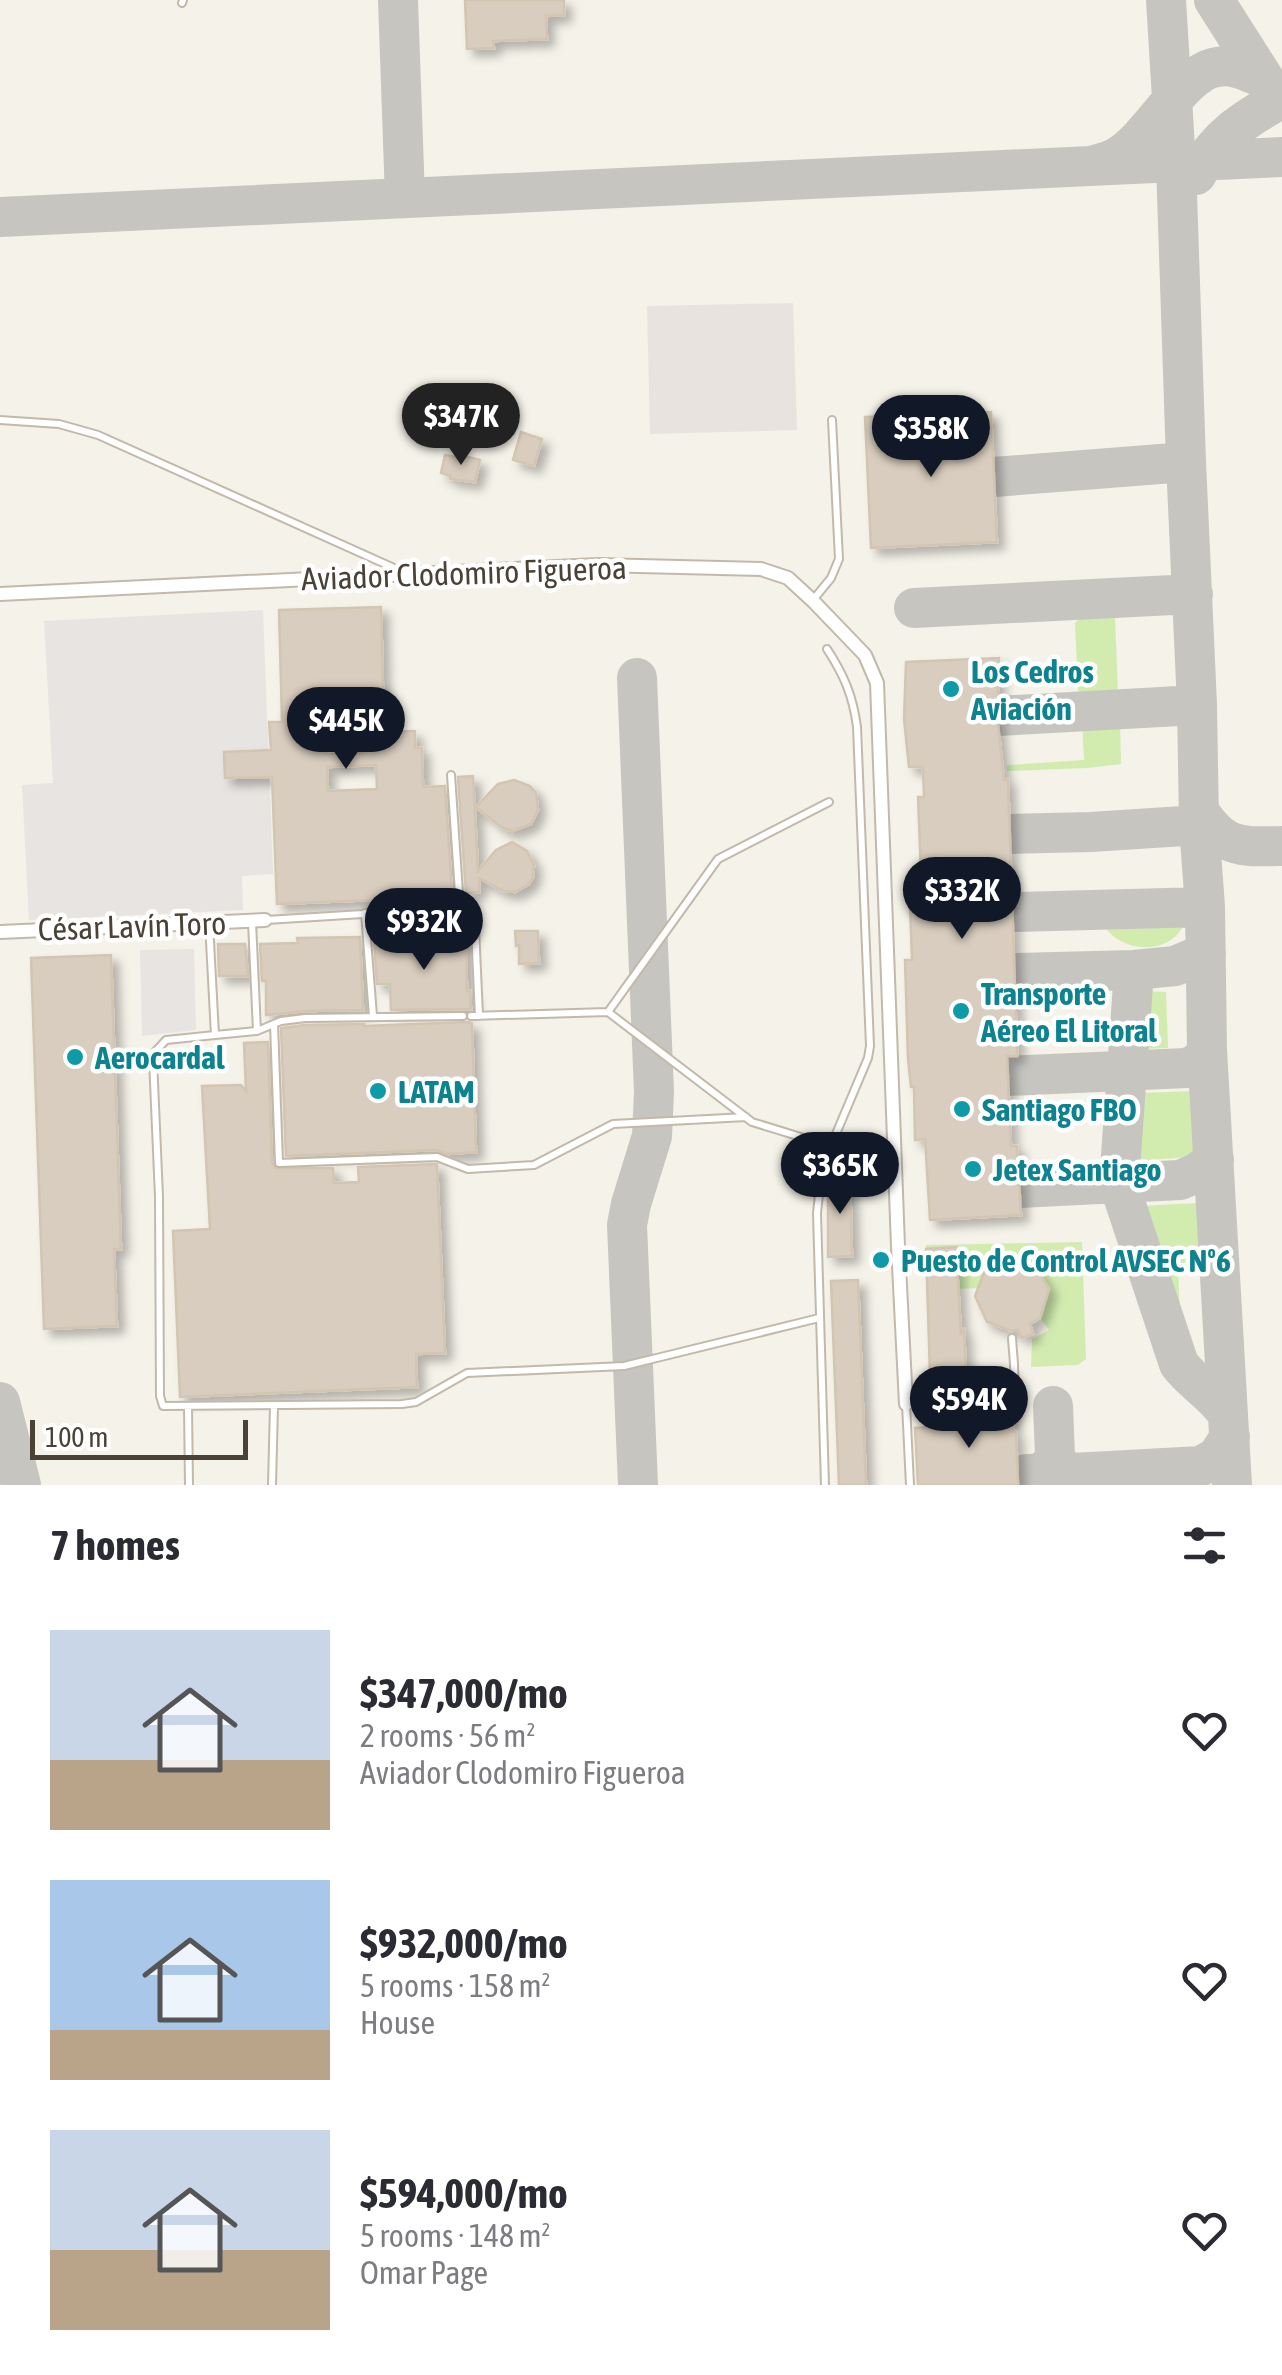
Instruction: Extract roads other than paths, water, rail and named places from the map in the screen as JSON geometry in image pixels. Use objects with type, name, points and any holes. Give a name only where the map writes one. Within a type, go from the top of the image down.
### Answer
[{"type":"street","name":"Aviador Clodomiro Figueroa","points":[[0,594],[598,565],[762,570],[788,578],[865,655],[878,682],[906,1404]]},
{"type":"street","name":"César Lavín Toro","points":[[0,932],[258,920]]},
{"type":"lane","points":[[0,420],[60,424],[98,436],[408,574]]},
{"type":"lane","points":[[813,601],[831,578],[839,558],[832,420]]},
{"type":"lane","points":[[825,1485],[819,1182],[870,1046],[857,726],[846,681],[827,649]]},
{"type":"lane","points":[[451,775],[460,908]]},
{"type":"lane","points":[[608,1012],[718,858],[828,802]]},
{"type":"lane","points":[[257,1031],[258,920],[468,910],[476,927],[471,1016]]},
{"type":"lane","points":[[365,913],[373,1016]]},
{"type":"lane","points":[[209,923],[214,1035]]},
{"type":"lane","points":[[819,1318],[624,1366],[466,1374],[416,1402],[402,1404],[163,1406],[153,1059],[166,1040],[257,1031],[305,1018],[608,1012],[752,1122],[830,1146]]},
{"type":"lane","points":[[274,1024],[279,1163],[438,1156],[468,1169],[534,1165],[614,1124],[746,1117]]},
{"type":"lane","points":[[910,1485],[906,1404],[1009,1400],[1014,1384],[1012,1338]]},
{"type":"lane","points":[[188,1406],[190,1485]]},
{"type":"lane","points":[[272,1485],[274,1406]]},
{"type":"place","name":"Los Cedros Aviación","points":[[951,689]]},
{"type":"place","name":"Transporte Aéreo El Litoral","points":[[961,1011]]},
{"type":"place","name":"Aerocardal","points":[[75,1057]]},
{"type":"place","name":"LATAM","points":[[378,1091]]},
{"type":"place","name":"Santiago FBO","points":[[962,1109]]},
{"type":"place","name":"Jetex Santiago","points":[[973,1169]]},
{"type":"place","name":"Puesto de Control AVSEC Nº6","points":[[881,1260]]}]
